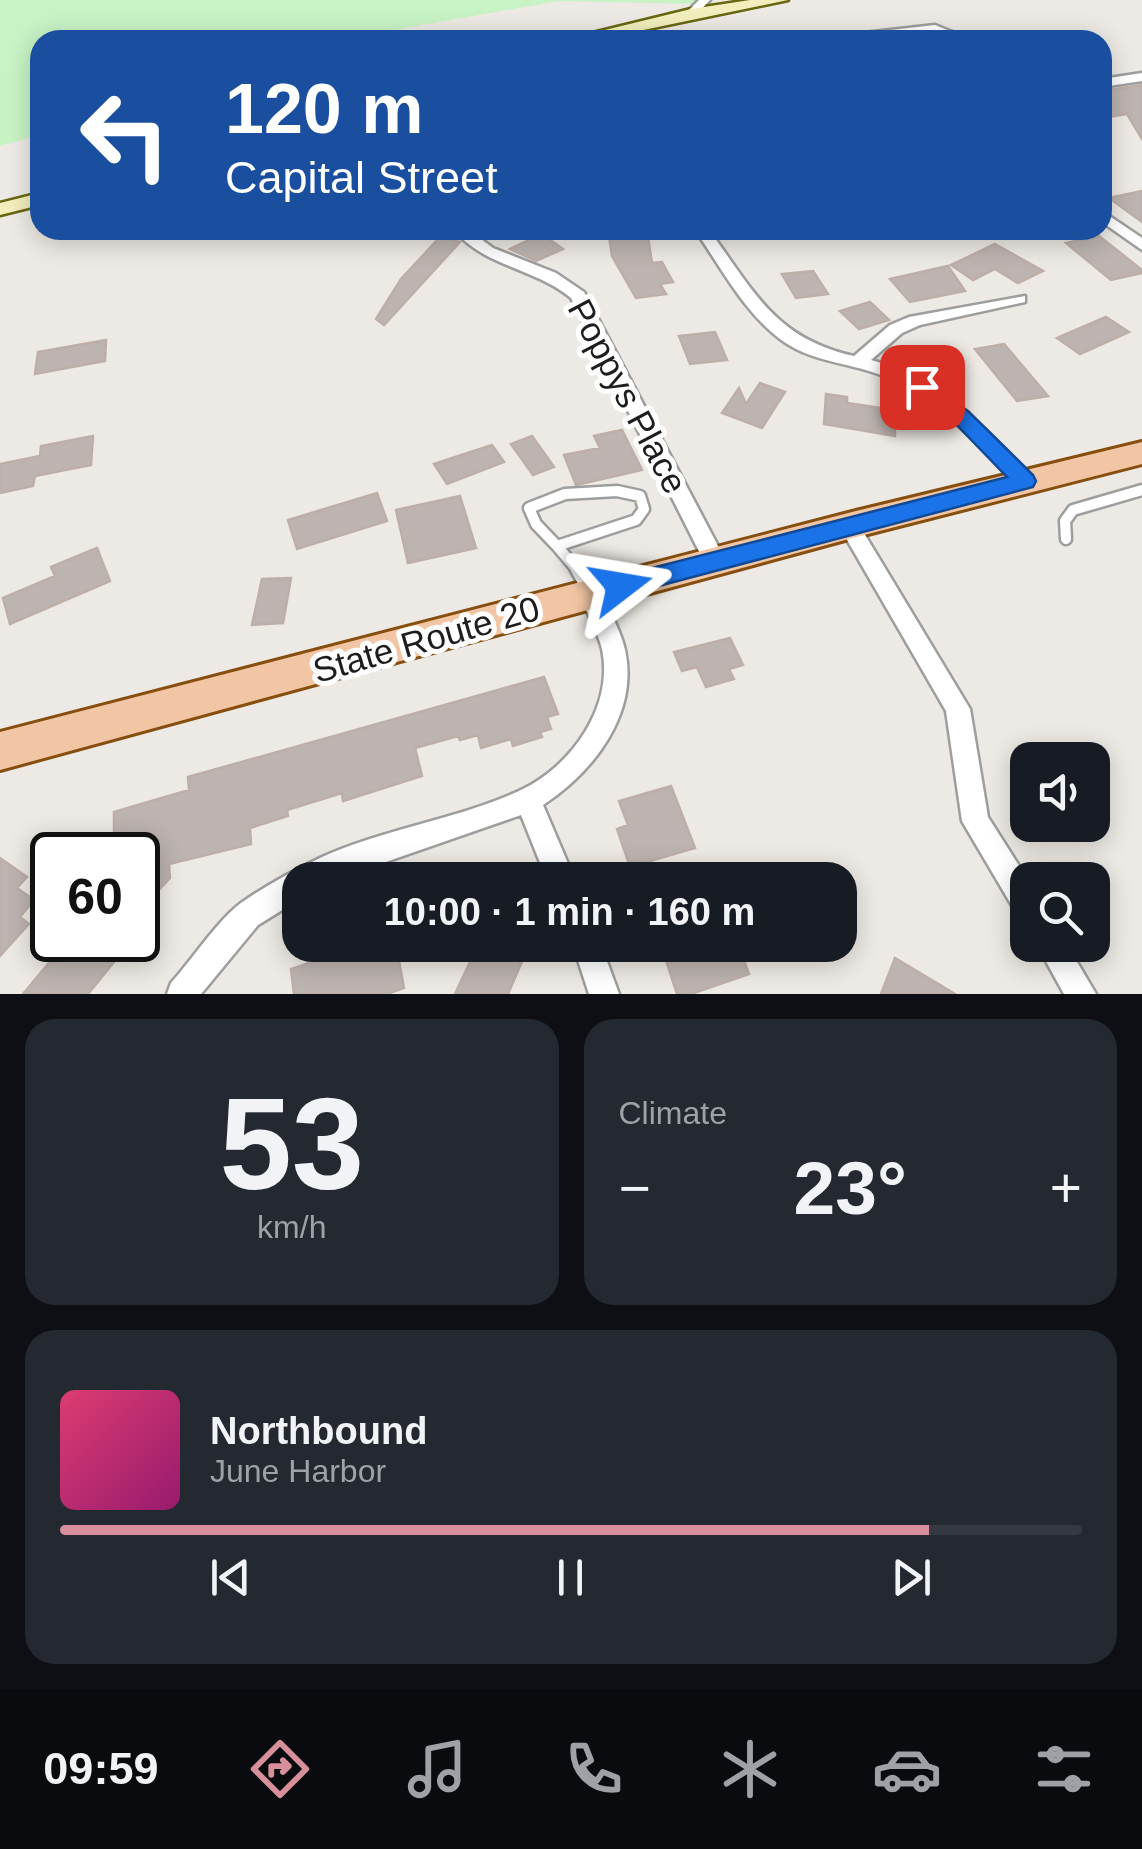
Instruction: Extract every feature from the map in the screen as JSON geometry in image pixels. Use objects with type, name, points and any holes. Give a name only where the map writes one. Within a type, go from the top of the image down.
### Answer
[{"type":"main road","name":"State Route 20","points":[[0,751],[850,526],[1142,453]]},
{"type":"street","points":[[691,14],[705,0]]},
{"type":"street","points":[[618,30],[780,0]]},
{"type":"street","points":[[1112,82],[1142,77]]},
{"type":"street","points":[[0,209],[30,201]]},
{"type":"street","points":[[1112,222],[1142,245]]},
{"type":"street","name":"Poppys Place","points":[[474,240],[494,256],[566,283],[578,295],[716,563]]},
{"type":"street","points":[[709,240],[785,336],[810,352],[891,372],[940,399],[1025,481]]},
{"type":"street","points":[[858,362],[896,328],[1019,299]]},
{"type":"street","points":[[850,526],[958,709],[975,821],[1010,877]]},
{"type":"street","points":[[346,862],[528,800],[555,784],[587,751],[613,706],[614,653],[590,594]]},
{"type":"street","points":[[528,800],[554,862]]},
{"type":"street","points":[[182,994],[248,916],[282,894]]},
{"type":"street","points":[[593,962],[604,994]]},
{"type":"street","points":[[1062,962],[1082,994]]},
{"type":"lane","points":[[1066,539],[1066,522],[1073,510],[1142,490]]},
{"type":"lane","points":[[557,546],[636,520],[644,509],[640,496],[628,491],[558,495],[533,502],[529,508],[531,517],[557,546],[572,562],[590,594]]},
{"type":"green space","points":[[0,0],[705,0],[698,4],[559,1],[393,30],[30,30],[30,138],[0,146]]},
{"type":"building","points":[[1142,85],[1142,139],[1127,114],[1112,116],[1112,90]]},
{"type":"building","points":[[1142,191],[1142,222],[1112,200]]},
{"type":"building","points":[[437,240],[460,242],[384,325],[376,319],[401,279]]},
{"type":"building","points":[[529,240],[550,240],[563,249],[536,261],[510,249]]},
{"type":"building","points":[[610,240],[649,240],[652,263],[662,262],[673,282],[660,284],[666,294],[636,298],[612,256]]},
{"type":"building","points":[[1104,240],[1142,273],[1111,280],[1066,243]]},
{"type":"building","points":[[995,244],[1043,271],[1018,283],[995,269],[973,280],[951,265]]},
{"type":"building","points":[[948,266],[965,291],[910,302],[890,279]]},
{"type":"building","points":[[813,271],[828,294],[796,298],[782,274]]},
{"type":"building","points":[[870,302],[889,320],[859,329],[840,311]]},
{"type":"building","points":[[1106,317],[1129,332],[1080,354],[1057,338]]},
{"type":"building","points":[[715,332],[727,360],[690,364],[679,336]]},
{"type":"building","points":[[106,340],[105,361],[35,374],[38,352]]},
{"type":"building","points":[[1004,344],[1048,396],[1017,401],[975,349]]},
{"type":"building","points":[[760,383],[785,392],[762,428],[722,413],[739,388],[746,404]]},
{"type":"building","points":[[826,394],[847,397],[847,403],[895,410],[895,436],[824,424]]},
{"type":"building","points":[[622,430],[642,470],[576,485],[564,455],[600,448],[594,436]]},
{"type":"building","points":[[93,436],[91,465],[35,476],[33,486],[0,493],[0,464],[40,456],[41,446]]},
{"type":"building","points":[[532,436],[554,467],[533,475],[511,444]]},
{"type":"building","points":[[492,445],[504,462],[447,484],[434,464]]},
{"type":"building","points":[[377,493],[387,521],[297,549],[288,520]]},
{"type":"building","points":[[460,496],[476,548],[408,563],[396,510]]},
{"type":"building","points":[[97,548],[110,581],[10,624],[3,598],[55,576],[51,567]]},
{"type":"building","points":[[291,578],[283,623],[252,625],[262,579]]},
{"type":"building","points":[[730,638],[743,665],[729,669],[734,679],[706,687],[697,667],[682,671],[674,652]]},
{"type":"building","points":[[544,677],[558,714],[547,717],[551,729],[540,732],[542,737],[513,746],[511,739],[481,748],[478,735],[460,740],[458,736],[415,748],[422,776],[343,801],[342,793],[287,810],[288,816],[250,828],[251,844],[169,864],[170,878],[160,889],[160,832],[114,832],[114,812],[189,790],[188,777]]},
{"type":"building","points":[[671,786],[695,848],[647,862],[628,862],[617,829],[628,825],[619,801]]},
{"type":"building","points":[[0,858],[27,877],[17,888],[30,897],[30,905],[20,917],[29,924],[0,956]]},
{"type":"building","points":[[895,958],[955,994],[881,994]]},
{"type":"building","points":[[50,962],[114,962],[88,994],[23,994]]},
{"type":"building","points":[[312,962],[399,962],[404,988],[387,994],[294,994],[291,969]]},
{"type":"building","points":[[470,962],[522,962],[508,994],[455,994]]},
{"type":"building","points":[[667,962],[744,962],[749,974],[691,994],[677,994]]},
{"type":"route","points":[[621,586],[1025,481],[960,416],[922,387]]}]
